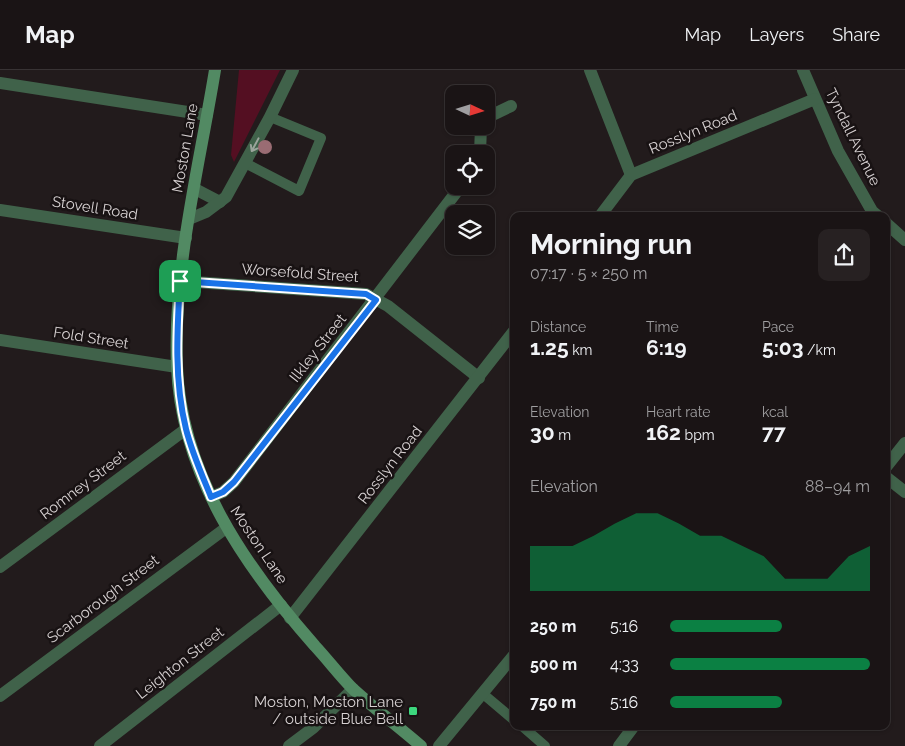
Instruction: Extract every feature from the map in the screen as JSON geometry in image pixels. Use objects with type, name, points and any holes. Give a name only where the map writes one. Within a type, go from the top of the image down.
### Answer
[{"type":"street","name":"Moston Lane","points":[[214,70],[180,281],[177,368],[186,429],[211,497],[226,528],[290,618],[353,689],[421,746]]},
{"type":"street","points":[[189,219],[206,212],[226,197],[270,117],[292,70]]},
{"type":"street","points":[[590,70],[631,175],[603,212]]},
{"type":"street","name":"Tyndall Avenue","points":[[803,70],[838,151],[870,212]]},
{"type":"street","points":[[0,83],[208,115]]},
{"type":"street","name":"Rosslyn Road","points":[[631,175],[815,99]]},
{"type":"street","points":[[495,114],[511,106]]},
{"type":"street","points":[[195,189],[220,202]]},
{"type":"street","name":"Ilkley Street","points":[[211,497],[223,492],[234,482],[376,300],[454,195]]},
{"type":"street","name":"Stovell Road","points":[[0,210],[186,238]]},
{"type":"street","points":[[890,227],[905,240]]},
{"type":"street","name":"Worsefold Street","points":[[180,281],[366,294],[388,306],[479,378]]},
{"type":"street","name":"Rosslyn Road","points":[[290,618],[510,336]]},
{"type":"street","name":"Fold Street","points":[[0,340],[177,368]]},
{"type":"street","name":"Romney Street","points":[[0,567],[186,429]]},
{"type":"street","points":[[890,463],[905,443]]},
{"type":"street","points":[[890,480],[905,492]]},
{"type":"street","name":"Scarborough Street","points":[[0,696],[226,528]]},
{"type":"street","name":"Leighton Street","points":[[100,746],[281,605]]},
{"type":"street","points":[[439,746],[510,660]]},
{"type":"street","points":[[289,746],[313,728],[353,689]]},
{"type":"street","points":[[619,746],[631,730]]},
{"type":"lane","points":[[245,163],[299,191],[321,138],[270,117]]},
{"type":"lane","points":[[482,693],[510,717]]},
{"type":"lane","points":[[526,730],[545,746]]},
{"type":"lane","points":[[532,735],[536,730]]},
{"type":"shaded area","points":[[239,70],[280,70],[234,162],[231,155]]},
{"type":"place","name":"Moston, Moston Lane / outside Blue Bell","points":[[413,711]]},
{"type":"route","points":[[180,281],[366,294],[376,300],[234,482],[223,492],[211,497],[197,464],[186,429],[181,399],[177,368],[177,323],[180,281]]}]
